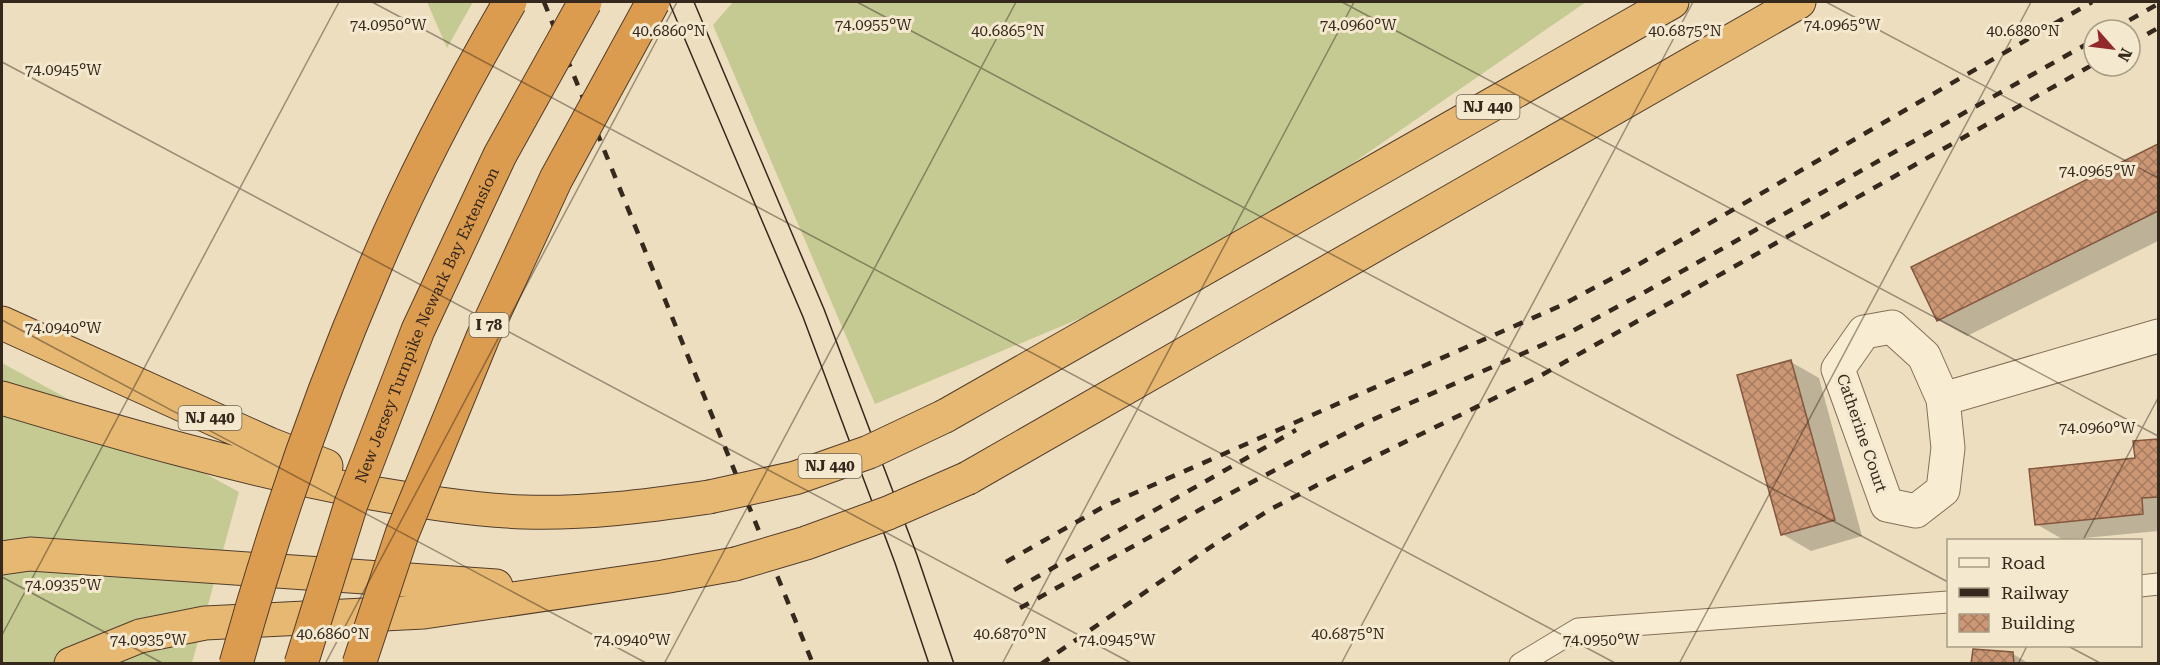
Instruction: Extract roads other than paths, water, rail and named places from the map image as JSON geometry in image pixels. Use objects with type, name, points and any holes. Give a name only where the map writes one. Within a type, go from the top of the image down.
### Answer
[{"type":"highway","points":[[236,663],[292,482],[328,381],[374,268],[424,161],[510,2]]},
{"type":"highway","name":"New Jersey Turnpike Newark Bay Extension","points":[[301,663],[351,504],[418,330],[500,154],[585,2]]},
{"type":"highway","name":"I 78","points":[[358,663],[402,534],[483,338],[556,179],[653,2]]},
{"type":"highway","name":"NJ 440","points":[[2,323],[269,444],[424,502],[523,512],[625,509],[709,497],[795,478],[868,452],[945,416],[1672,2]]},
{"type":"highway","points":[[71,663],[140,636],[205,623],[424,612],[663,577],[735,564],[827,536],[888,513],[968,478],[1799,2]]},
{"type":"highway","points":[[2,398],[177,450],[297,479],[424,502]]},
{"type":"highway","points":[[2,558],[30,554],[476,586],[591,587]]},
{"type":"street","name":"Catherine Court","points":[[1892,327],[1924,356],[1943,399],[1948,448],[1943,490],[1916,511],[1887,505],[1838,369],[1864,332],[1892,327]]},
{"type":"street","points":[[1943,399],[2158,336]]},
{"type":"lane","points":[[2142,586],[2158,584]]},
{"type":"lane","points":[[1520,663],[1578,629],[1947,602]]},
{"type":"tram line","points":[[669,2],[803,317],[895,563],[929,664]]},
{"type":"tram line","points":[[694,2],[824,309],[917,555],[954,664]]},
{"type":"railway","points":[[544,2],[813,664]]},
{"type":"railway","points":[[1006,562],[1103,507],[1560,306],[1641,263],[2092,2]]},
{"type":"railway","points":[[2133,18],[2158,4]]},
{"type":"railway","points":[[2142,37],[2158,28]]},
{"type":"railway","points":[[1020,608],[1365,423],[1565,335],[2082,47]]},
{"type":"railway","points":[[1041,664],[1215,544],[1271,509],[1540,376],[2082,71]]},
{"type":"railway","points":[[1014,590],[1296,430]]}]
